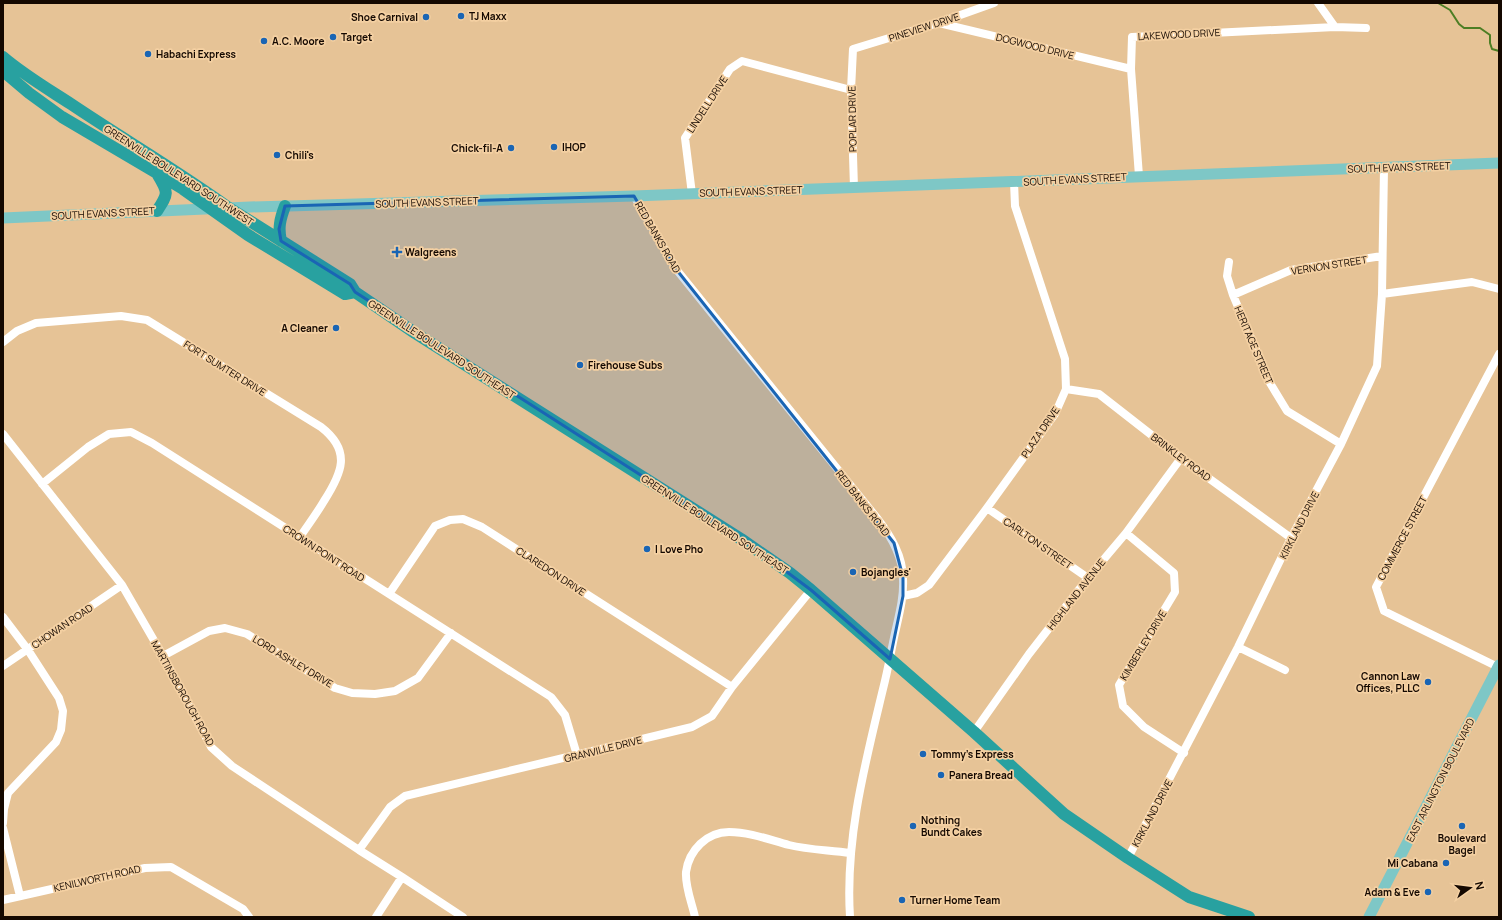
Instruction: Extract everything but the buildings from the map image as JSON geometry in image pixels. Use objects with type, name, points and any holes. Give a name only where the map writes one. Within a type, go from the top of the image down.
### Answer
[{"type":"highway","name":"GREENVILLE BOULEVARD SOUTHWEST","points":[[3,57],[28,76],[212,195],[229,208],[350,284],[355,292]]},
{"type":"highway","points":[[3,66],[22,78],[28,76]]},
{"type":"highway","name":"GREENVILLE BOULEVARD SOUTHWEST","points":[[3,72],[62,117],[157,172],[212,210]]},
{"type":"highway","points":[[20,86],[27,85],[45,96],[63,99]]},
{"type":"highway","points":[[157,172],[166,189],[166,198],[157,211]]},
{"type":"highway","points":[[282,241],[279,229],[281,216],[285,206]]},
{"type":"highway","name":"GREENVILLE BOULEVARD SOUTHEAST","points":[[212,210],[256,240],[332,287],[345,294],[355,292],[415,333],[741,539],[811,590],[974,732],[1064,814],[1128,858],[1189,897],[1249,917]]},
{"type":"main road","name":"SOUTH EVANS STREET","points":[[3,218],[212,210],[229,208],[692,194],[1499,163]]},
{"type":"main road","name":"EAST ARLINGTON BOULEVARD","points":[[1369,917],[1498,666]]},
{"type":"street","name":"PINEVIEW DRIVE","points":[[853,49],[938,23],[994,3]]},
{"type":"street","points":[[1318,3],[1335,27]]},
{"type":"street","name":"DOGWOOD DRIVE","points":[[938,23],[1131,70]]},
{"type":"street","name":"LAKEWOOD DRIVE","points":[[1140,176],[1131,70],[1132,37],[1335,27],[1366,28]]},
{"type":"street","name":"POPLAR DRIVE","points":[[853,49],[851,90],[854,188]]},
{"type":"street","name":"LINDELL DRIVE","points":[[692,194],[685,138],[730,69],[742,61],[851,90]]},
{"type":"street","name":"KIRKLAND DRIVE","points":[[1128,858],[1184,753],[1291,538],[1341,444],[1377,366],[1382,294],[1384,168]]},
{"type":"street","name":"PLAZA DRIVE","points":[[903,596],[917,593],[929,585],[988,508],[1055,414],[1066,389],[1065,359],[1015,206],[1014,182]]},
{"type":"street","name":"RED BANKS ROAD","points":[[634,196],[676,269],[886,530],[894,543],[900,558],[903,577],[903,596],[860,789],[850,853],[850,917]]},
{"type":"street","name":"VERNON STREET","points":[[1233,295],[1291,270],[1382,256]]},
{"type":"street","name":"HERITAGE STREET","points":[[1229,262],[1227,276],[1233,295],[1270,383],[1287,411],[1341,444]]},
{"type":"street","points":[[1382,294],[1472,282],[1499,289]]},
{"type":"street","name":"FORT SUMTER DRIVE","points":[[3,342],[17,331],[36,323],[121,316],[147,320],[321,428],[330,434],[336,443],[341,460],[341,468],[336,483],[300,537]]},
{"type":"street","name":"COMMERCE STREET","points":[[1498,666],[1384,611],[1376,587],[1499,354]]},
{"type":"street","name":"BRINKLEY ROAD","points":[[1066,389],[1098,394],[1181,458],[1291,538]]},
{"type":"street","name":"CROWN POINT ROAD","points":[[42,484],[88,447],[110,434],[131,432],[152,443],[551,697],[565,715],[577,756]]},
{"type":"street","name":"MARTINSBOROUGH ROAD","points":[[3,434],[122,586],[163,656],[210,747],[232,766],[463,917]]},
{"type":"street","name":"HIGHLAND AVENUE","points":[[974,732],[1029,654],[1088,578],[1126,533],[1181,458]]},
{"type":"street","name":"CARLTON STREET","points":[[988,508],[1088,578]]},
{"type":"street","name":"CLAREDON DRIVE","points":[[389,594],[435,526],[450,520],[463,519],[482,527],[732,687]]},
{"type":"street","name":"KIMBERLEY DRIVE","points":[[1126,533],[1174,573],[1175,592],[1119,685],[1123,706],[1144,726],[1184,753]]},
{"type":"street","name":"CHOWAN ROAD","points":[[3,666],[122,586]]},
{"type":"street","name":"GRANVILLE DRIVE","points":[[359,850],[390,807],[405,796],[577,756],[692,727],[712,716],[732,687],[811,590]]},
{"type":"street","points":[[3,617],[28,650],[59,698],[63,711],[61,730],[56,742],[8,793],[4,809],[3,823]]},
{"type":"street","name":"LORD ASHLEY DRIVE","points":[[163,656],[208,631],[225,628],[248,634],[336,688],[352,692],[375,694],[395,691],[418,678],[451,633]]},
{"type":"street","points":[[1238,647],[1285,670]]},
{"type":"street","points":[[3,828],[20,896]]},
{"type":"street","points":[[695,917],[687,886],[686,873],[689,860],[701,843],[719,832],[743,834],[791,845],[850,853]]},
{"type":"street","name":"KENILWORTH ROAD","points":[[3,900],[145,868],[171,867],[243,909],[249,917]]},
{"type":"street","points":[[376,917],[402,877]]},
{"type":"highlighted area","points":[[634,196],[676,269],[894,543],[903,577],[903,596],[890,659],[811,590],[756,549],[355,292],[350,284],[281,241],[279,229],[285,206]]},
{"type":"waterway","points":[[1438,3],[1450,10],[1459,24],[1464,28],[1480,28],[1490,35],[1492,49],[1499,51]]},
{"type":"place","name":"TJ Maxx","points":[[461,16]]},
{"type":"place","name":"Shoe Carnival","points":[[426,17]]},
{"type":"place","name":"Target","points":[[333,37]]},
{"type":"place","name":"A.C. Moore","points":[[264,41]]},
{"type":"place","name":"Habachi Express","points":[[148,54]]},
{"type":"place","name":"IHOP","points":[[554,147]]},
{"type":"place","name":"Chick-fil-A","points":[[511,148]]},
{"type":"place","name":"Chili's","points":[[277,155]]},
{"type":"place","name":"Walgreens","points":[[397,252]]},
{"type":"place","name":"A Cleaner","points":[[336,328]]},
{"type":"place","name":"Firehouse Subs","points":[[580,365]]},
{"type":"place","name":"I Love Pho","points":[[647,549]]},
{"type":"place","name":"Bojangles'","points":[[853,572]]},
{"type":"place","name":"Cannon Law Offices, PLLC","points":[[1428,682]]},
{"type":"place","name":"Tommy's Express","points":[[923,754]]},
{"type":"place","name":"Panera Bread","points":[[941,775]]},
{"type":"place","name":"Nothing Bundt Cakes","points":[[913,826]]},
{"type":"place","name":"Boulevard Bagel","points":[[1462,826]]},
{"type":"place","name":"Mi Cabana","points":[[1446,863]]},
{"type":"place","name":"Adam & Eve","points":[[1428,892]]},
{"type":"place","name":"Turner Home Team","points":[[902,900]]}]
